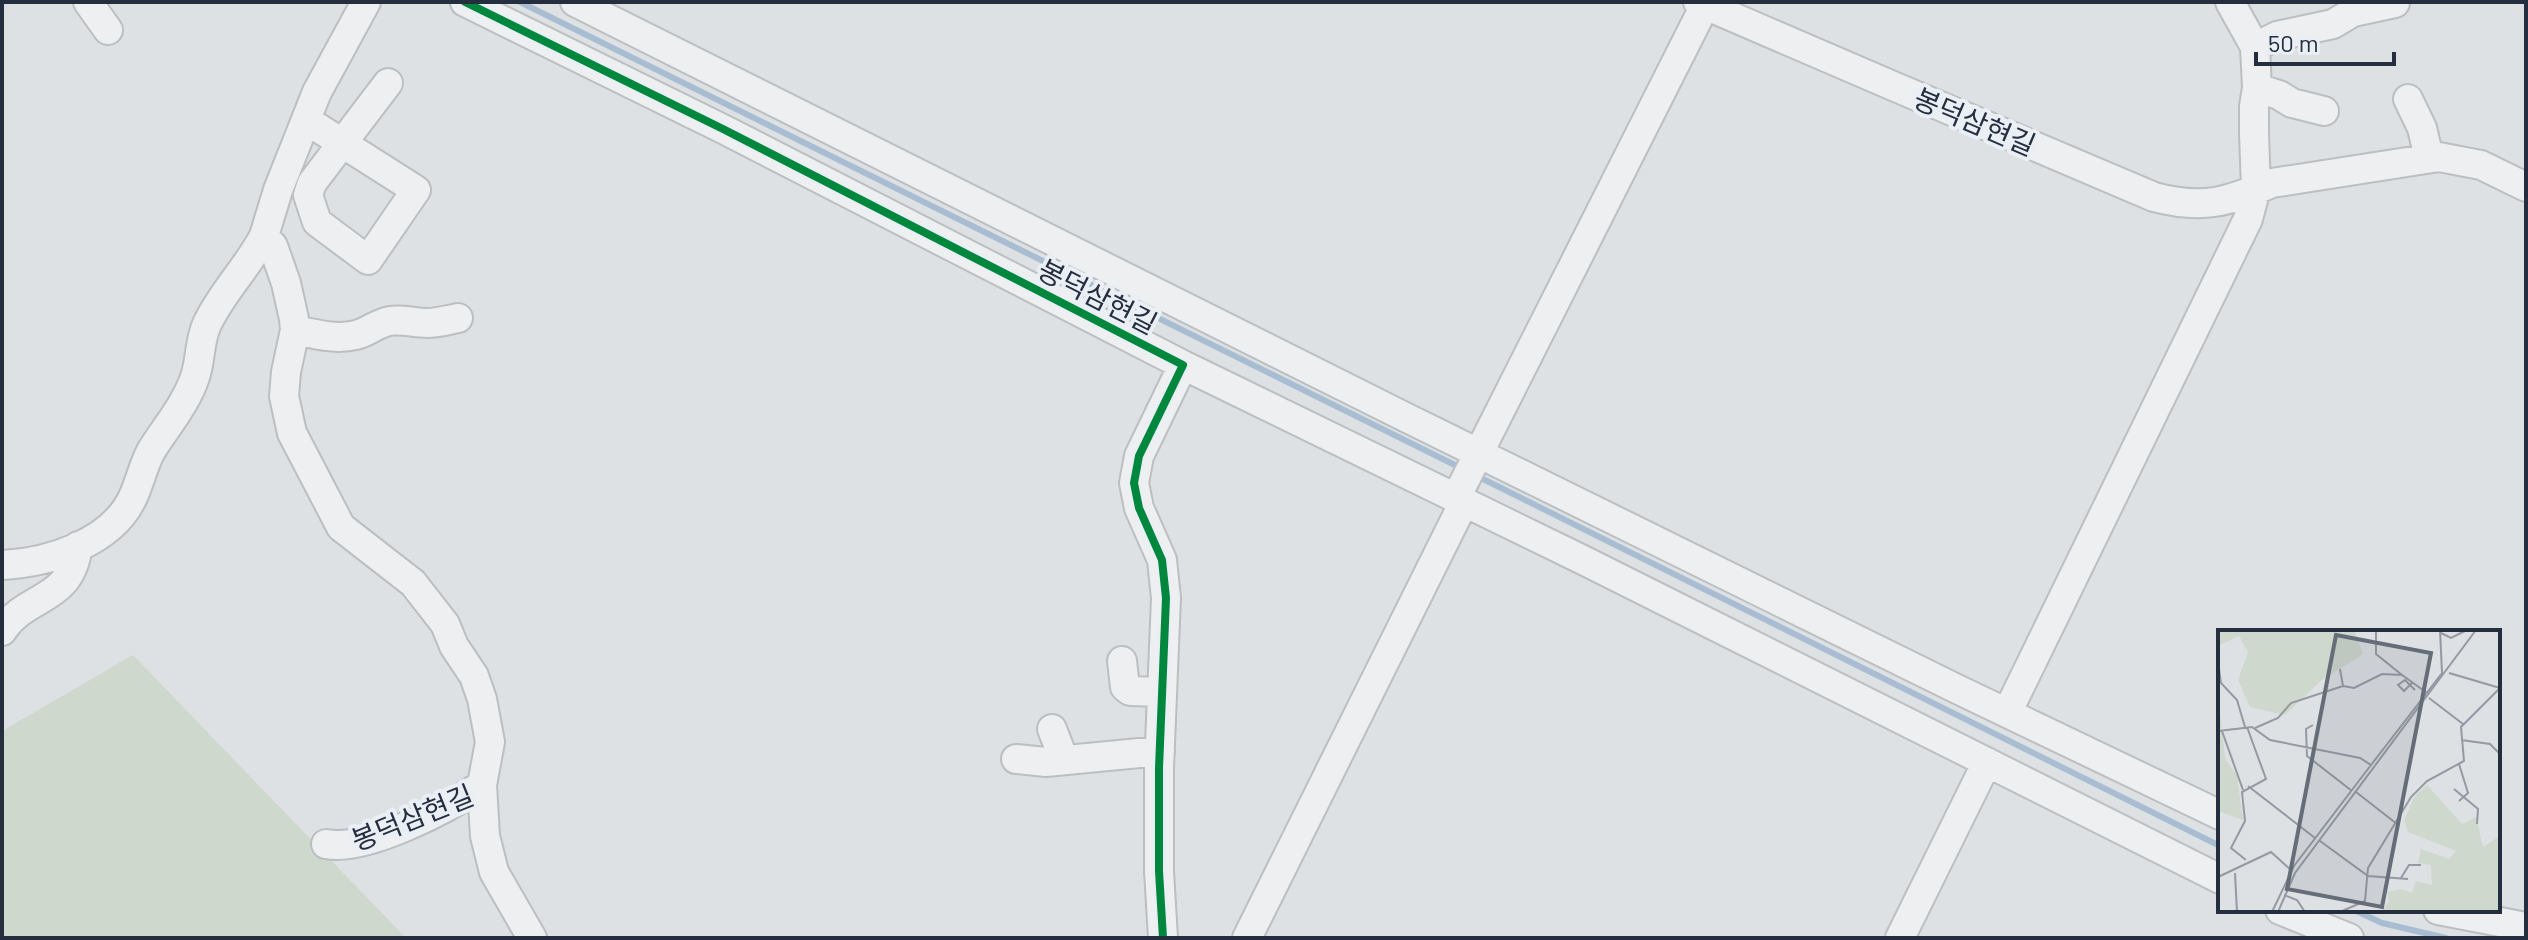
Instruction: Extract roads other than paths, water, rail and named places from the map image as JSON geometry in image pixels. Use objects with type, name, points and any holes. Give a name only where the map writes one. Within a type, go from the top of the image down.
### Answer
[{"type":"street","points":[[88,2],[108,30]]},
{"type":"street","points":[[2,565],[23,564],[78,546],[112,524],[129,504],[145,462],[194,380],[208,321],[264,236],[278,190],[329,67],[366,2]]},
{"type":"street","name":"봉덕삼현길","points":[[465,2],[723,129],[1183,365],[1462,495],[2218,878]]},
{"type":"street","points":[[575,2],[1477,456],[2218,814]]},
{"type":"street","points":[[2007,713],[2248,219],[2256,189],[2255,47],[2230,2]]},
{"type":"street","points":[[2255,47],[2277,36],[2333,24],[2353,12],[2395,3]]},
{"type":"street","points":[[1247,938],[1462,495],[1477,456],[1702,4]]},
{"type":"street","name":"봉덕삼현길","points":[[1702,4],[1816,51],[1929,103],[2154,197],[2179,204],[2211,204],[2248,194],[2272,183],[2429,158],[2457,159],[2481,165],[2526,187]]},
{"type":"street","points":[[306,120],[342,142],[388,83]]},
{"type":"street","points":[[2257,88],[2292,103],[2324,111]]},
{"type":"street","points":[[2408,99],[2422,128],[2429,158]]},
{"type":"street","points":[[264,236],[273,246],[286,283],[295,330],[284,396],[292,433],[341,527],[413,583],[445,624],[454,646],[474,676],[490,742],[482,785]]},
{"type":"street","points":[[295,330],[340,338],[369,331],[378,323],[407,320],[424,323],[458,318]]},
{"type":"street","points":[[1163,938],[1159,871],[1160,751],[1166,598],[1162,560],[1139,508],[1134,483],[1139,456],[1183,365]]},
{"type":"street","points":[[2,631],[10,620],[62,585],[74,569],[78,546]]},
{"type":"street","points":[[1122,661],[1125,687],[1130,691],[1162,692]]},
{"type":"street","points":[[1052,729],[1064,760]]},
{"type":"street","points":[[1016,759],[1036,762],[1160,751]]},
{"type":"street","points":[[1900,938],[1987,762]]},
{"type":"street","name":"봉덕삼현길","points":[[326,844],[343,846],[383,834],[433,815],[482,785],[485,836],[494,872],[532,938]]},
{"type":"street","points":[[2284,912],[2340,937]]},
{"type":"street","points":[[2448,912],[2526,927]]},
{"type":"waterway","points":[[520,2],[1463,469]]},
{"type":"waterway","points":[[1477,476],[2218,845]]},
{"type":"waterway","points":[[2358,912],[2382,923],[2446,938]]}]
